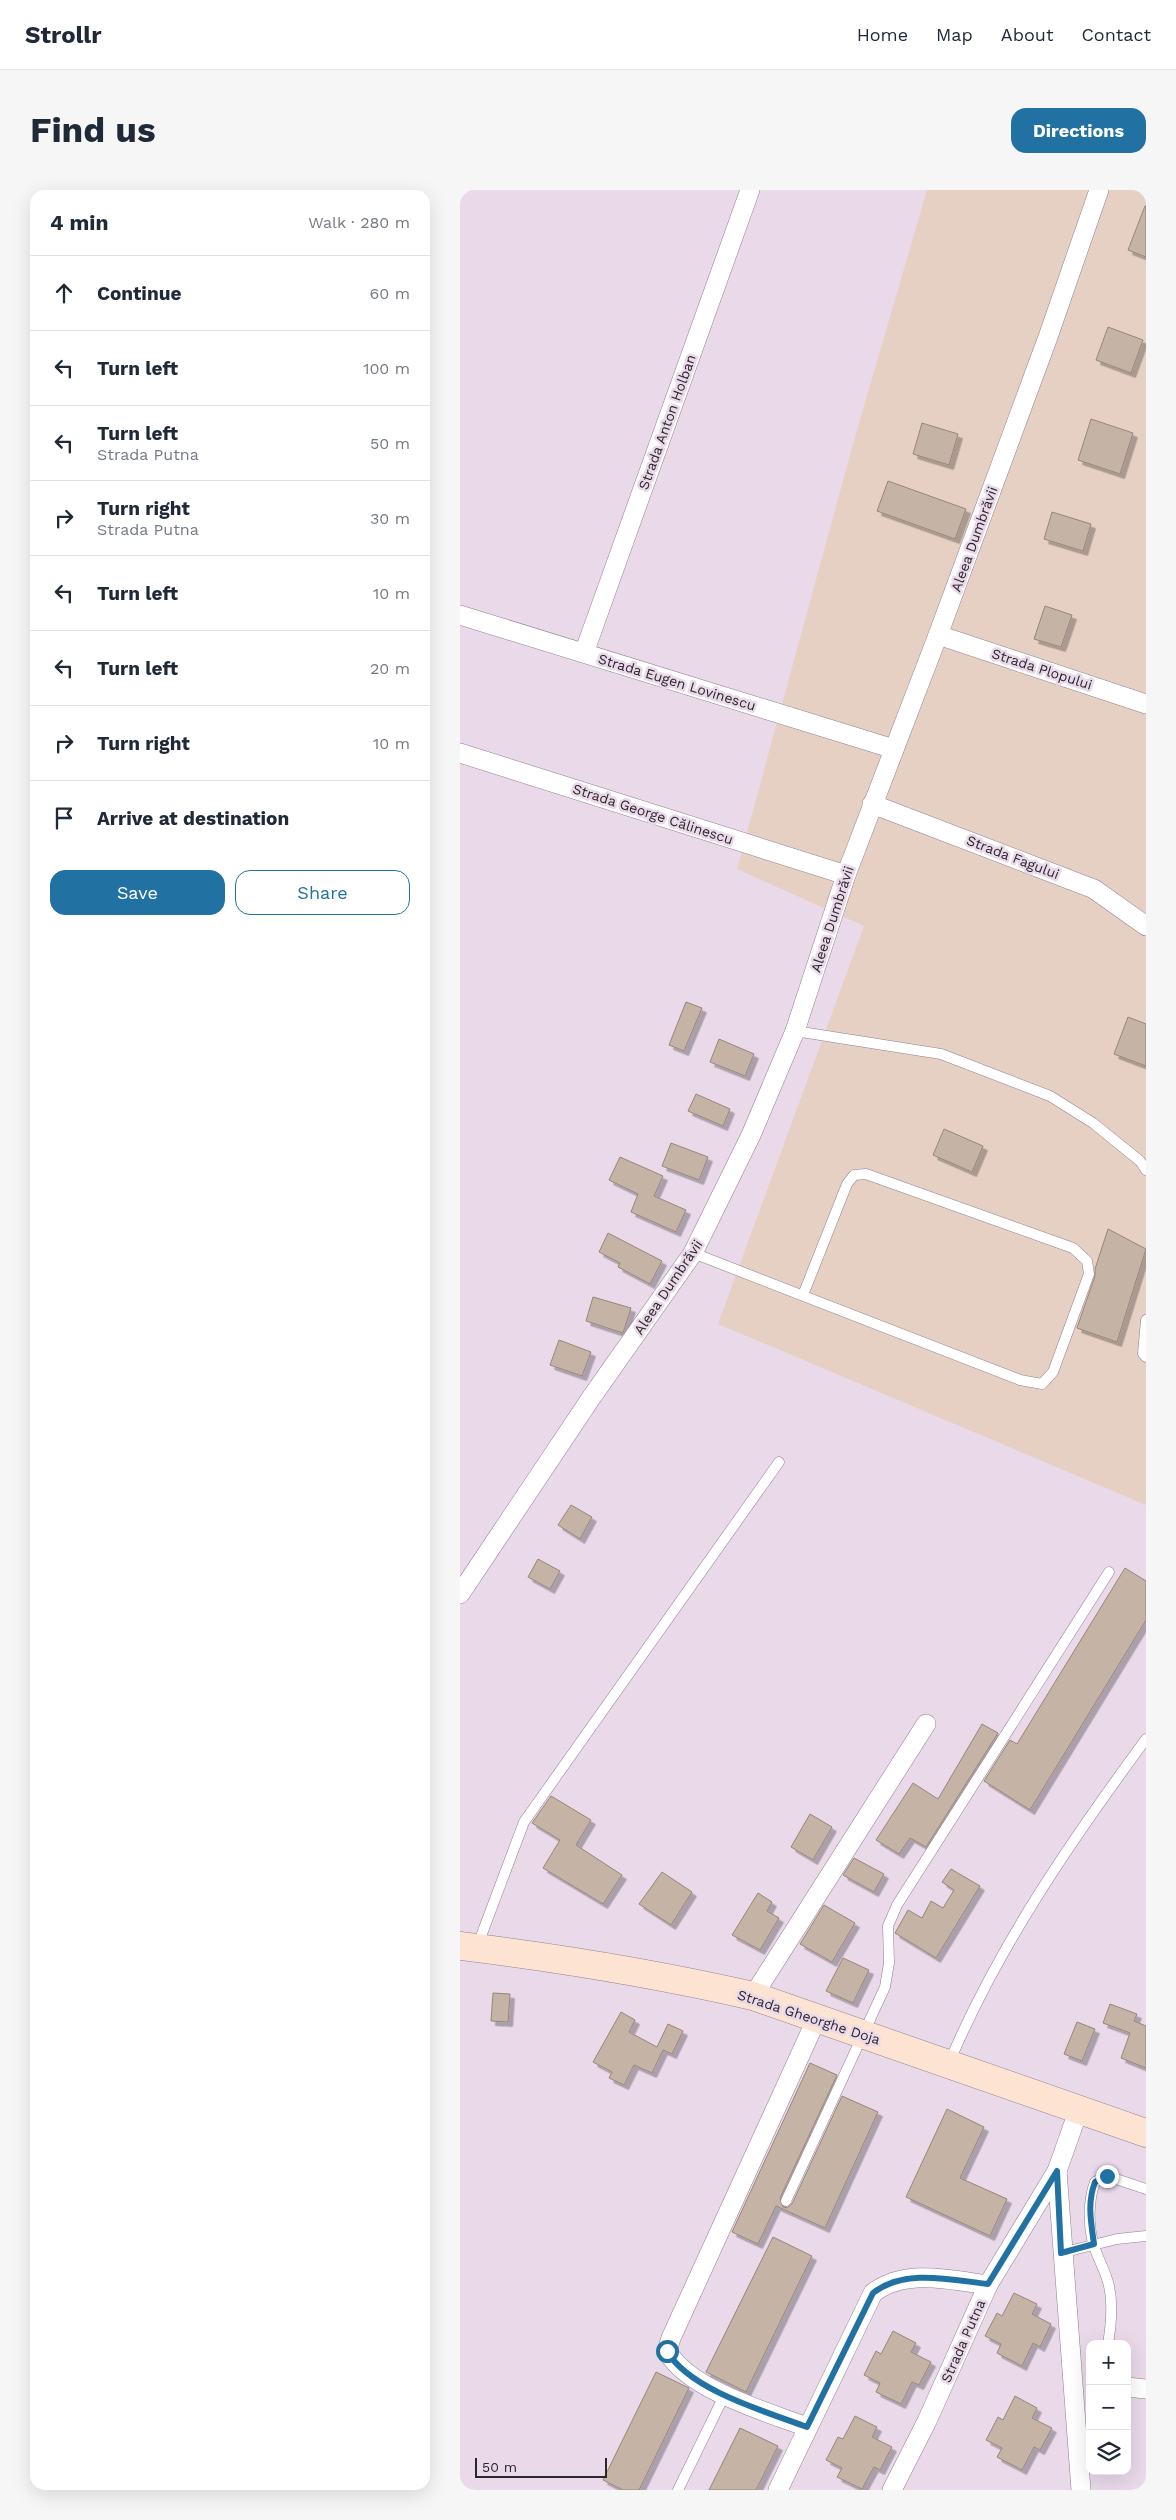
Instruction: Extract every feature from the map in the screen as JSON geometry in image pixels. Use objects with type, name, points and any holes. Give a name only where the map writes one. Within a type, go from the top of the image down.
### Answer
[{"type":"main road","name":"Strada Gheorghe Doja","points":[[469,1947],[570,1960],[688,1981],[753,1996],[1146,2133]]},
{"type":"street","name":"Strada Anton Holban","points":[[584,653],[750,190]]},
{"type":"street","name":"Aleea Dumbrăvii","points":[[460,1594],[591,1398],[693,1253],[751,1136],[795,1031],[846,875],[938,635],[1048,337],[1099,190]]},
{"type":"street","name":"Strada Eugen Lovinescu","points":[[460,615],[894,749]]},
{"type":"street","name":"Strada Plopului","points":[[938,635],[1146,704]]},
{"type":"street","name":"Strada George Călinescu","points":[[460,753],[846,875]]},
{"type":"street","name":"Strada Fagului","points":[[872,804],[1094,889],[1146,926]]},
{"type":"street","points":[[753,1996],[926,1724]]},
{"type":"street","points":[[807,2427],[724,2396],[680,2368],[667,2351],[671,2338],[817,2018]]},
{"type":"street","name":"Strada Putna","points":[[892,2490],[927,2421],[988,2284],[1057,2171],[1079,2110]]},
{"type":"street","name":"Strada Putna","points":[[1057,2171],[1061,2253],[1081,2379],[1081,2490]]},
{"type":"street","points":[[778,2490],[873,2293],[884,2285],[911,2279],[936,2279],[988,2284]]},
{"type":"street","points":[[1131,2387],[1146,2389]]},
{"type":"lane","points":[[795,1031],[941,1054],[1050,1096],[1093,1123],[1140,1161],[1146,1170]]},
{"type":"lane","points":[[693,1253],[803,1296],[1020,1380],[1042,1384],[1053,1372],[1089,1274],[1087,1261],[1073,1248],[866,1174],[854,1175],[848,1184],[803,1296]]},
{"type":"lane","points":[[1146,1320],[1143,1354],[1146,1357]]},
{"type":"lane","points":[[469,1947],[524,1822],[779,1462]]},
{"type":"lane","points":[[786,2201],[865,2035],[885,1987],[889,1963],[888,1926],[897,1905],[1108,1572]]},
{"type":"lane","points":[[949,2064],[988,1978],[1006,1947],[1079,1830],[1146,1739]]},
{"type":"lane","points":[[1109,2340],[1111,2328],[1109,2286],[1094,2244],[1089,2206],[1095,2182],[1107,2176],[1146,2189]]},
{"type":"lane","points":[[1061,2253],[1094,2244],[1146,2236]]},
{"type":"lane","points":[[678,2490],[724,2396]]},
{"type":"shaded area","points":[[927,190],[1146,190],[1146,1505],[718,1324],[864,926],[737,869],[853,444]]},
{"type":"building","points":[[1146,206],[1146,257],[1128,250]]},
{"type":"building","points":[[1108,327],[1143,340],[1131,373],[1096,360]]},
{"type":"building","points":[[1091,419],[1133,433],[1120,474],[1078,460]]},
{"type":"building","points":[[922,423],[958,434],[949,465],[913,454]]},
{"type":"building","points":[[888,481],[966,509],[955,539],[877,511]]},
{"type":"building","points":[[1052,512],[1091,524],[1083,551],[1044,539]]},
{"type":"building","points":[[1045,606],[1072,615],[1061,647],[1034,639]]},
{"type":"building","points":[[686,1002],[702,1008],[684,1051],[669,1045]]},
{"type":"building","points":[[1128,1017],[1146,1024],[1146,1066],[1114,1054]]},
{"type":"building","points":[[719,1039],[754,1054],[745,1076],[710,1062]]},
{"type":"building","points":[[696,1094],[730,1109],[723,1126],[688,1111]]},
{"type":"building","points":[[944,1129],[983,1146],[972,1172],[933,1155]]},
{"type":"building","points":[[671,1143],[708,1157],[699,1180],[662,1166]]},
{"type":"building","points":[[620,1157],[663,1176],[654,1196],[686,1210],[676,1232],[631,1212],[638,1194],[609,1180]]},
{"type":"building","points":[[1108,1229],[1146,1249],[1117,1342],[1077,1328],[1095,1276],[1095,1269]]},
{"type":"building","points":[[608,1233],[662,1261],[650,1284],[618,1267],[620,1263],[599,1252]]},
{"type":"building","points":[[593,1297],[631,1308],[623,1333],[586,1321]]},
{"type":"building","points":[[559,1340],[591,1352],[582,1376],[550,1365]]},
{"type":"building","points":[[571,1505],[592,1517],[580,1539],[558,1525]]},
{"type":"building","points":[[538,1559],[560,1571],[550,1589],[528,1577]]},
{"type":"building","points":[[1125,1568],[1146,1581],[1146,1620],[1030,1810],[984,1781],[1010,1740],[1017,1744]]},
{"type":"building","points":[[982,1724],[998,1733],[926,1847],[910,1838],[899,1854],[876,1840],[913,1783],[938,1799]]},
{"type":"building","points":[[551,1796],[591,1820],[576,1845],[622,1875],[603,1904],[543,1868],[560,1840],[532,1823]]},
{"type":"building","points":[[810,1814],[832,1827],[813,1860],[791,1847]]},
{"type":"building","points":[[854,1858],[884,1874],[874,1892],[843,1875]]},
{"type":"building","points":[[951,1869],[980,1886],[936,1958],[895,1933],[908,1910],[922,1918],[931,1901],[943,1908],[954,1890],[942,1882]]},
{"type":"building","points":[[662,1872],[692,1892],[671,1925],[639,1904]]},
{"type":"building","points":[[758,1893],[772,1902],[767,1911],[779,1918],[760,1950],[732,1935]]},
{"type":"building","points":[[824,1905],[855,1923],[832,1962],[800,1944]]},
{"type":"building","points":[[843,1958],[869,1970],[853,2003],[826,1991]]},
{"type":"building","points":[[493,1993],[510,1994],[508,2022],[491,2021]]},
{"type":"building","points":[[1110,2004],[1137,2014],[1134,2021],[1146,2026],[1146,2068],[1121,2058],[1130,2033],[1103,2023]]},
{"type":"building","points":[[621,2012],[635,2020],[629,2032],[657,2047],[668,2024],[683,2031],[672,2054],[663,2050],[652,2073],[634,2065],[624,2085],[609,2078],[612,2072],[593,2062]]},
{"type":"building","points":[[1077,2022],[1095,2029],[1082,2061],[1064,2054]]},
{"type":"building","points":[[810,2063],[837,2075],[780,2198],[783,2207],[787,2208],[792,2204],[842,2096],[878,2112],[825,2228],[776,2206],[758,2244],[732,2232]]},
{"type":"building","points":[[947,2109],[984,2127],[960,2178],[1007,2199],[990,2236],[906,2197]]},
{"type":"building","points":[[773,2237],[812,2256],[746,2392],[706,2372]]},
{"type":"building","points":[[1014,2293],[1037,2304],[1032,2314],[1051,2324],[1040,2347],[1033,2343],[1022,2366],[997,2353],[1001,2344],[985,2336],[997,2313],[1002,2316]]},
{"type":"building","points":[[893,2331],[916,2343],[911,2352],[931,2362],[919,2385],[912,2382],[901,2404],[876,2392],[880,2383],[864,2375],[876,2351],[881,2354]]},
{"type":"building","points":[[656,2372],[689,2388],[639,2490],[623,2490],[603,2480]]},
{"type":"building","points":[[1015,2396],[1037,2408],[1032,2418],[1052,2428],[1040,2450],[1034,2447],[1022,2470],[997,2457],[1002,2448],[986,2440],[998,2417],[1003,2420]]},
{"type":"building","points":[[855,2416],[877,2427],[872,2437],[892,2447],[880,2470],[874,2467],[862,2489],[837,2477],[842,2468],[826,2460],[838,2437],[843,2439]]},
{"type":"building","points":[[740,2428],[778,2446],[756,2490],[709,2490]]},
{"type":"route","points":[[667,2351],[680,2368],[724,2396],[807,2427],[873,2293],[884,2285],[911,2279],[936,2279],[988,2284],[1057,2171],[1061,2253],[1094,2244],[1089,2206],[1090,2194],[1095,2182],[1107,2176]]}]
